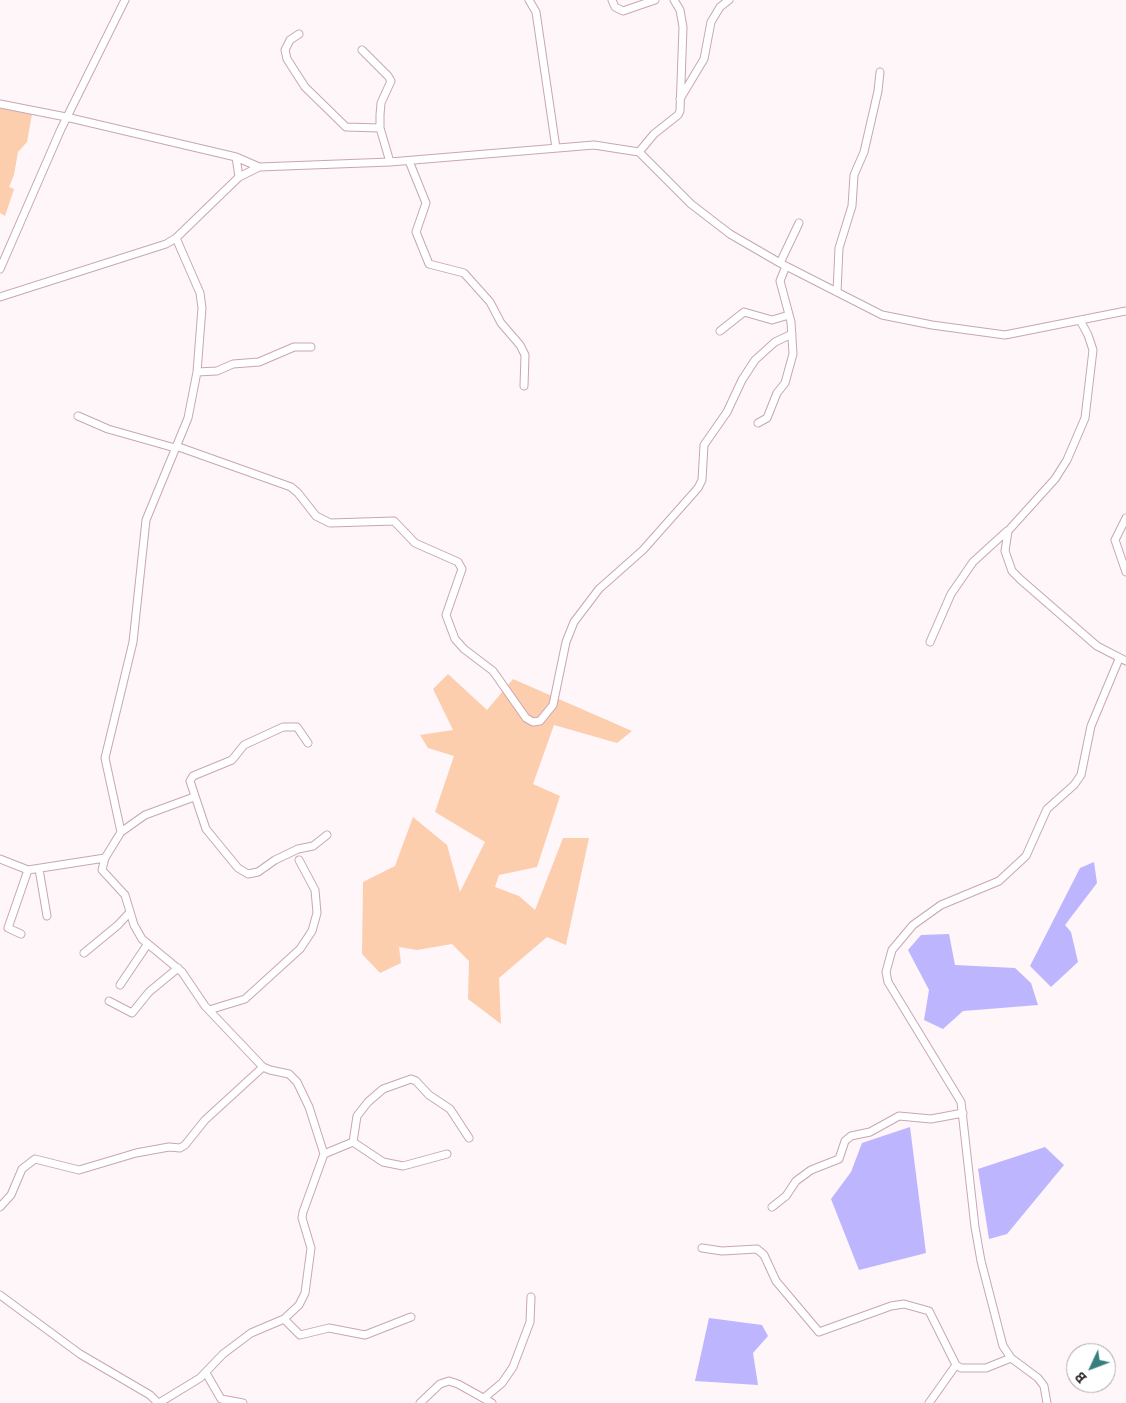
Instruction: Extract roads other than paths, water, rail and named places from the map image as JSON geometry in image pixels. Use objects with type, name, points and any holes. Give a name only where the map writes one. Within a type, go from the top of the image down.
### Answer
[{"type":"street","points":[[0,269],[66,117],[125,0]]},
{"type":"street","points":[[529,0],[536,12],[556,148]]},
{"type":"street","points":[[612,0],[615,7],[623,11],[655,0]]},
{"type":"street","points":[[639,152],[654,134],[678,115],[683,22],[680,10],[674,0]]},
{"type":"street","points":[[680,100],[704,58],[711,22],[720,7],[729,0]]},
{"type":"street","points":[[299,34],[290,40],[285,50],[287,59],[305,87],[346,127],[380,128]]},
{"type":"street","points":[[362,50],[388,76],[391,82],[381,103],[380,128],[390,162]]},
{"type":"street","points":[[837,292],[839,248],[852,206],[854,175],[864,152],[878,91],[880,72]]},
{"type":"street","points":[[0,104],[66,117],[236,157],[258,167]]},
{"type":"street","points":[[0,297],[154,249],[176,238],[239,176],[258,167],[409,161],[594,145],[639,152],[669,184],[707,217],[783,264],[882,315],[932,325],[1005,335],[1126,311]]},
{"type":"street","points":[[236,157],[239,176]]},
{"type":"street","points":[[409,161],[426,203],[416,232],[430,264],[464,273],[490,302],[501,323],[520,345],[525,355],[524,386]]},
{"type":"street","points":[[758,423],[767,418],[777,394],[785,383],[793,354],[789,315],[780,281],[783,264],[799,223]]},
{"type":"street","points":[[121,832],[106,765],[106,751],[133,642],[147,514],[191,409],[197,372],[202,308],[200,293],[176,238]]},
{"type":"street","points":[[720,331],[744,312],[772,320],[789,315]]},
{"type":"street","points":[[930,642],[951,594],[973,562],[1008,531],[1055,479],[1067,460],[1085,418],[1093,350],[1080,320]]},
{"type":"street","points":[[78,416],[108,429],[176,447],[291,487],[316,516],[330,523],[394,521],[415,543],[458,562],[462,569],[446,615],[455,639],[464,649],[493,672],[526,718],[533,722],[540,721],[553,705],[566,642],[574,622],[599,589],[643,550],[698,488],[702,480],[704,445],[727,412],[742,380],[755,360],[775,342],[792,334]]},
{"type":"street","points":[[197,372],[217,371],[233,364],[255,364],[294,347],[311,347]]},
{"type":"street","points":[[1126,518],[1115,540],[1126,572]]},
{"type":"street","points":[[1008,531],[1005,551],[1007,561],[1016,575],[1097,646],[1122,660],[1092,726],[1081,775],[1074,785],[1047,810],[1026,856],[999,882],[969,892],[926,914],[900,938],[887,961],[886,972],[888,982],[956,1092],[963,1113],[970,1192],[981,1261],[1003,1346],[1012,1358],[1038,1378],[1044,1386],[1047,1403]]},
{"type":"street","points":[[308,743],[297,727],[288,725],[244,745],[229,762],[190,778],[194,797],[206,829],[238,868],[248,874],[258,872],[275,860],[298,850],[313,846],[327,835]]},
{"type":"street","points":[[0,1295],[80,1354],[150,1395],[159,1403],[206,1373],[227,1351],[251,1333],[284,1318],[299,1305],[304,1293],[311,1248],[302,1218],[324,1154],[309,1107],[297,1082],[289,1074],[270,1070],[263,1066],[209,1010],[178,968],[147,945],[137,932],[125,895],[103,874],[105,858],[121,832],[145,815],[194,797]]},
{"type":"street","points":[[0,859],[28,870],[105,858]]},
{"type":"street","points":[[209,1010],[245,999],[300,949],[312,931],[317,913],[315,890],[300,860]]},
{"type":"street","points":[[39,869],[47,916]]},
{"type":"street","points":[[21,934],[8,928],[28,870]]},
{"type":"street","points":[[84,953],[118,925],[130,912]]},
{"type":"street","points":[[120,985],[147,945]]},
{"type":"street","points":[[109,1001],[132,1013],[150,991],[178,968]]},
{"type":"street","points":[[0,1207],[11,1196],[22,1169],[35,1159],[79,1170],[136,1153],[169,1147],[180,1148],[185,1145],[204,1120],[263,1066]]},
{"type":"street","points":[[353,1142],[356,1116],[368,1102],[383,1089],[411,1079],[416,1081],[429,1095],[450,1109],[469,1138]]},
{"type":"street","points":[[772,1207],[786,1196],[796,1181],[811,1170],[839,1159],[845,1141],[851,1136],[870,1132],[899,1116],[931,1119],[963,1113]]},
{"type":"street","points":[[324,1154],[353,1142]]},
{"type":"street","points":[[353,1142],[379,1160],[392,1165],[403,1166],[447,1154]]},
{"type":"street","points":[[702,1248],[722,1251],[757,1249],[764,1255],[776,1281],[819,1332],[897,1304],[923,1308],[933,1316],[951,1360],[956,1366],[961,1368],[986,1368],[1012,1358]]},
{"type":"street","points":[[484,1398],[502,1383],[513,1367],[530,1322],[530,1297]]},
{"type":"street","points":[[284,1318],[300,1335],[329,1328],[365,1335],[411,1317]]},
{"type":"street","points":[[929,1403],[956,1366]]},
{"type":"street","points":[[206,1373],[221,1399],[243,1403]]},
{"type":"street","points":[[420,1403],[440,1384],[449,1381],[492,1403]]}]
